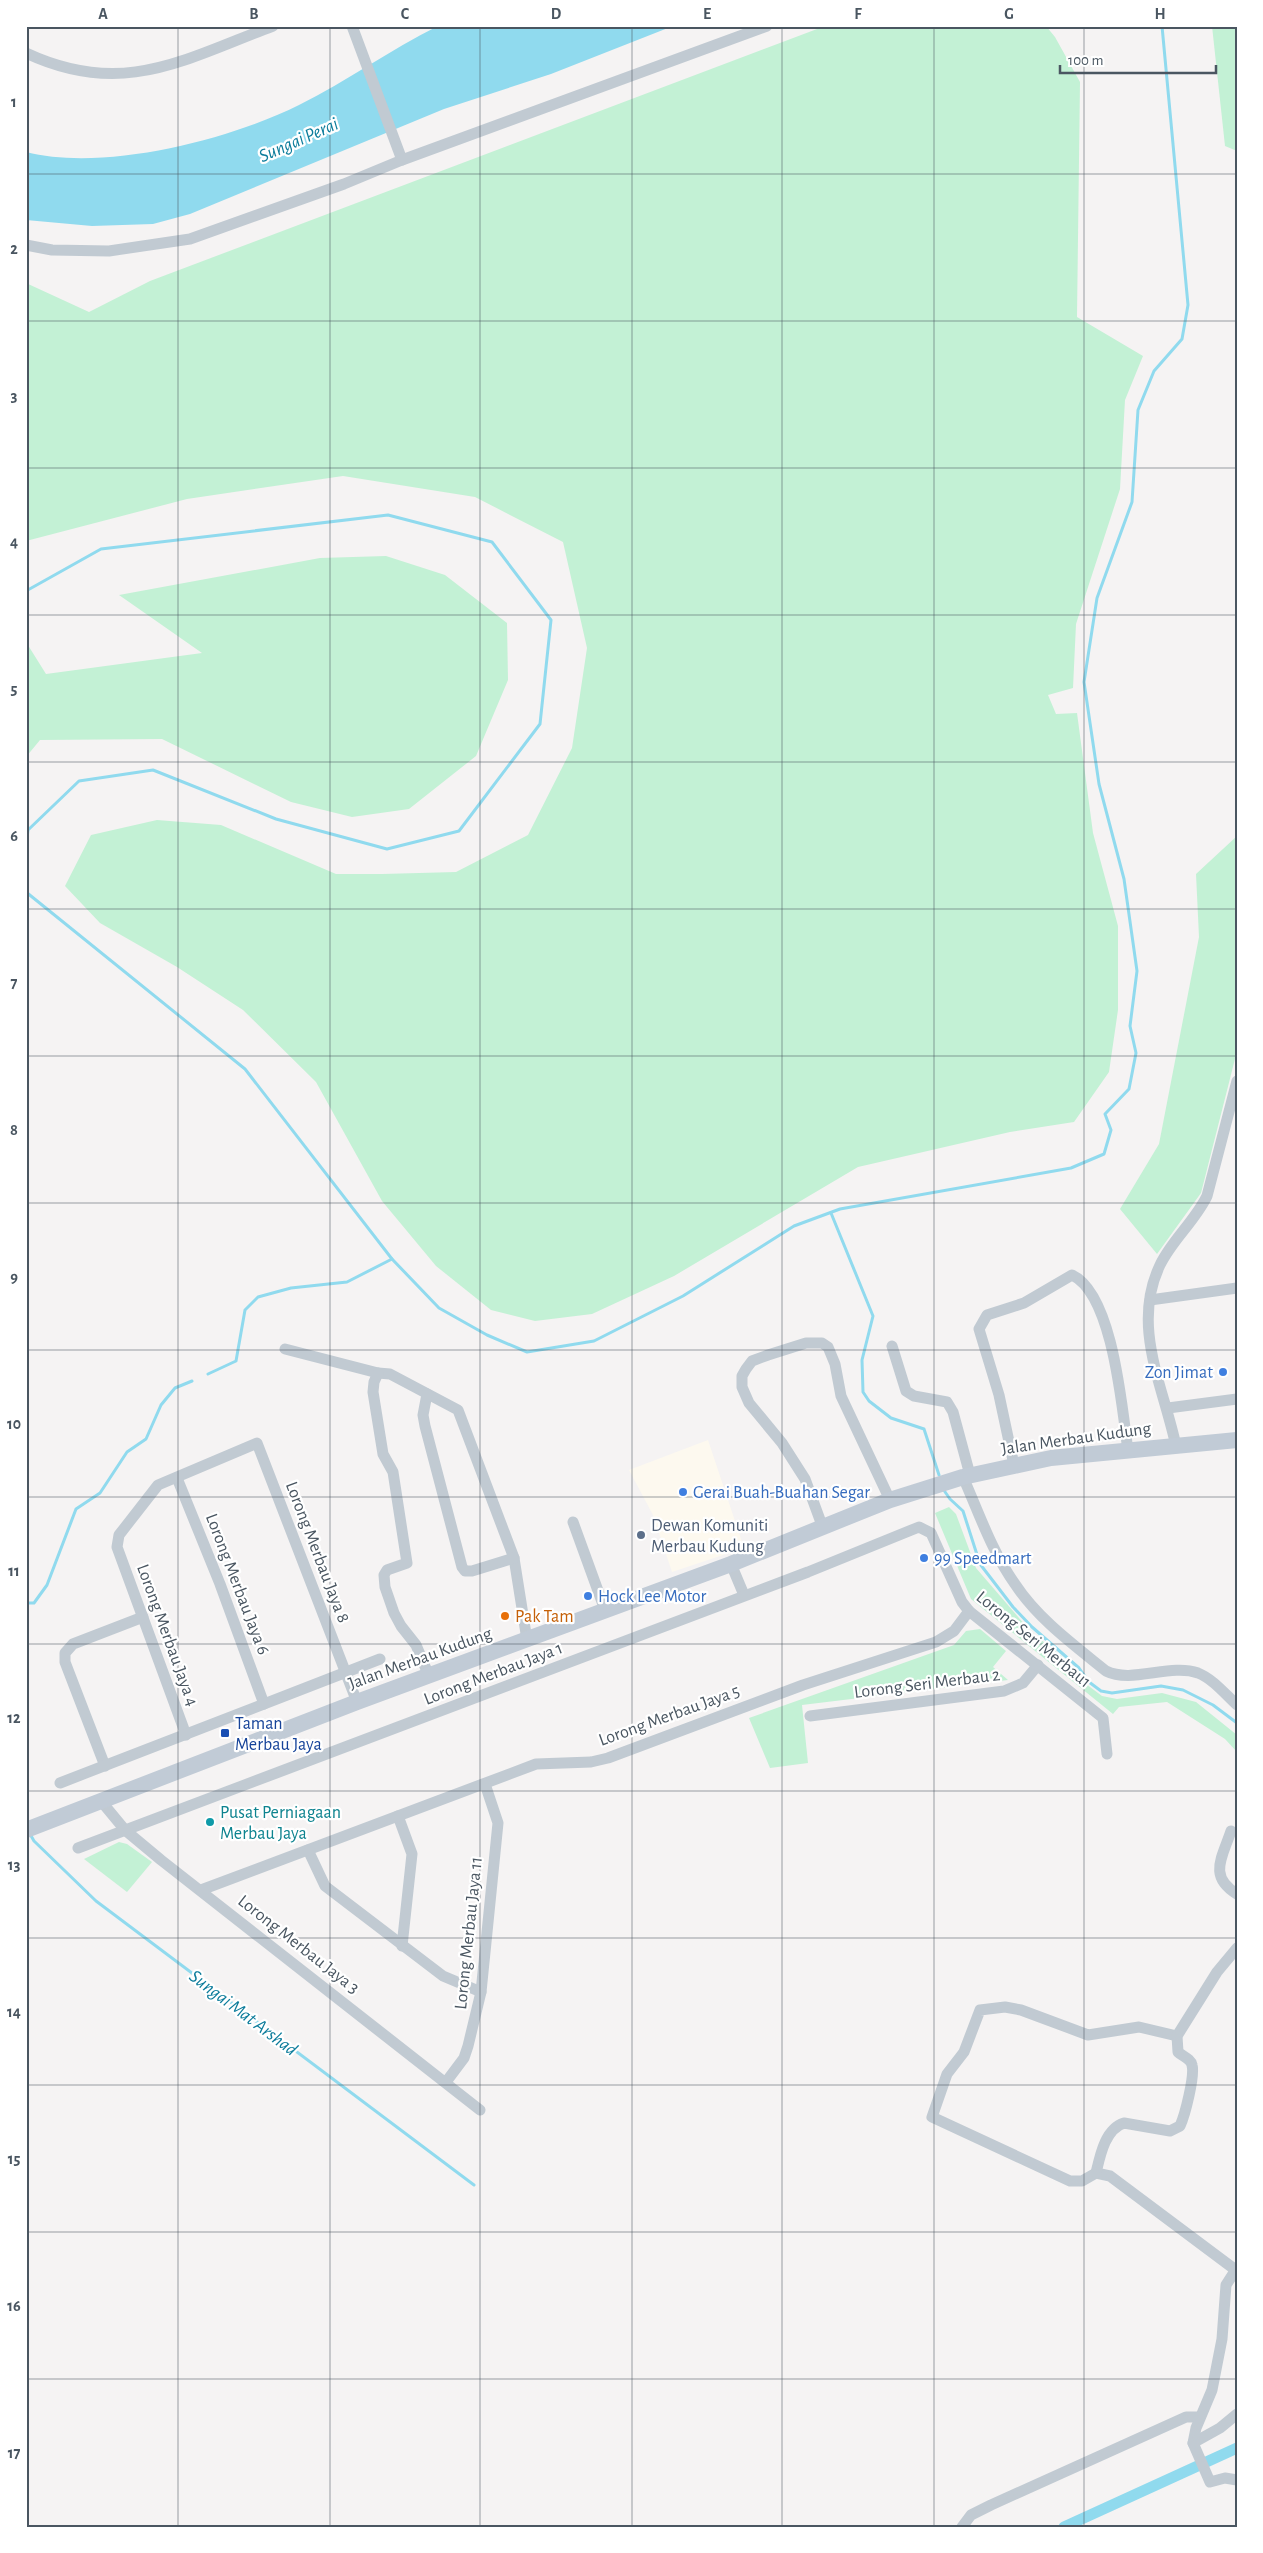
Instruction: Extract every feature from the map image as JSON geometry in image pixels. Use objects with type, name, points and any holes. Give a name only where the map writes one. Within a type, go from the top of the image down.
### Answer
[{"type":"main road","name":"Jalan Merbau Kudung","points":[[28,1829],[357,1702],[732,1564],[890,1500],[967,1476],[1051,1458],[1237,1440]]},
{"type":"street","points":[[26,53],[69,68],[101,74],[123,75],[153,71],[273,26]]},
{"type":"street","points":[[352,26],[402,160]]},
{"type":"street","points":[[26,245],[52,250],[109,251],[190,239],[344,184],[402,160],[767,26]]},
{"type":"street","points":[[1176,1446],[1168,1408],[1149,1346],[1147,1318],[1150,1300],[1156,1277],[1165,1256],[1202,1206],[1207,1196],[1237,1081]]},
{"type":"street","points":[[1014,1465],[999,1395],[980,1329],[987,1315],[1024,1304],[1072,1275],[1080,1279],[1100,1308],[1115,1364],[1128,1450]]},
{"type":"street","points":[[1150,1300],[1237,1288]]},
{"type":"street","points":[[823,1528],[805,1479],[782,1443],[749,1403],[742,1387],[742,1376],[752,1361],[806,1343],[822,1343],[828,1347],[836,1364],[841,1396],[890,1500]]},
{"type":"street","points":[[892,1346],[906,1391],[914,1396],[947,1402],[950,1407],[967,1476],[993,1547],[1015,1585],[1048,1622],[1106,1671],[1115,1675],[1168,1671],[1198,1673],[1213,1683],[1237,1705]]},
{"type":"street","points":[[285,1349],[378,1373],[390,1374],[454,1406],[462,1416],[514,1558],[527,1640]]},
{"type":"street","points":[[378,1373],[374,1382],[373,1392],[382,1454],[393,1472],[406,1563],[394,1565],[385,1572],[385,1587],[398,1620],[416,1645],[429,1676]]},
{"type":"street","points":[[427,1394],[423,1415],[425,1426],[462,1567],[465,1571],[472,1571],[514,1558]]},
{"type":"street","points":[[1168,1408],[1237,1399]]},
{"type":"street","name":"Lorong Merbau Jaya 8","points":[[177,1478],[257,1443],[357,1702]]},
{"type":"street","name":"Lorong Merbau Jaya 4","points":[[177,1478],[158,1485],[119,1536],[117,1547],[186,1734]]},
{"type":"street","name":"Lorong Merbau Jaya 6","points":[[177,1478],[220,1584],[264,1704]]},
{"type":"street","points":[[573,1522],[605,1610]]},
{"type":"street","name":"Lorong Merbau Jaya 1","points":[[78,1848],[918,1527]]},
{"type":"street","name":"Lorong Seri Merbau1","points":[[918,1527],[931,1533],[962,1602],[970,1611],[1103,1718],[1107,1754]]},
{"type":"street","points":[[732,1564],[744,1595]]},
{"type":"street","name":"Lorong Merbau Jaya 5","points":[[201,1890],[536,1764],[591,1762],[608,1758],[803,1685],[936,1642],[954,1631],[970,1611]]},
{"type":"street","points":[[105,1766],[66,1662],[65,1653],[73,1644],[143,1617]]},
{"type":"street","points":[[60,1783],[380,1659]]},
{"type":"street","name":"Lorong Seri Merbau 2","points":[[810,1716],[1004,1691],[1023,1683],[1038,1665]]},
{"type":"street","name":"Lorong Merbau Jaya 11","points":[[446,2082],[464,2058],[481,1992],[498,1823],[484,1784]]},
{"type":"street","name":"Lorong Merbau Jaya 3","points":[[100,1801],[125,1830],[480,2110]]},
{"type":"street","points":[[398,1816],[412,1854],[402,1946]]},
{"type":"street","points":[[1231,1831],[1219,1871],[1222,1883],[1237,1894]]},
{"type":"street","points":[[1226,1849],[1237,1853]]},
{"type":"street","points":[[308,1850],[325,1886],[443,1976],[481,1992]]},
{"type":"street","points":[[1096,2173],[1108,2136],[1118,2126],[1124,2123],[1170,2131],[1180,2126],[1188,2102],[1192,2068],[1190,2060],[1178,2052],[1177,2036],[1217,1972],[1237,1948]]},
{"type":"street","points":[[1177,2036],[1139,2026],[1088,2035],[1021,2010],[1005,2007],[980,2010],[964,2052],[947,2074],[932,2117],[1070,2181],[1082,2180],[1096,2173],[1110,2176],[1236,2271],[1226,2285],[1222,2339],[1212,2390],[1200,2417],[1195,2446],[1210,2482],[1226,2478],[1237,2480]]},
{"type":"street","points":[[1195,2446],[1237,2414]]},
{"type":"street","points":[[962,2527],[971,2515],[1000,2501],[1186,2417],[1200,2417]]},
{"type":"shaded area","name":"Gerai Buah-Buahan Segar","points":[[708,1440],[744,1548],[672,1572],[653,1515],[629,1470]]},
{"type":"green space","points":[[825,26],[1046,26],[1055,37],[1080,82],[1077,317],[1143,356],[1125,400],[1120,489],[1076,624],[1073,688],[1048,695],[1056,714],[1077,713],[1093,833],[1118,926],[1118,1010],[1109,1072],[1074,1122],[1010,1132],[858,1167],[674,1276],[592,1314],[535,1321],[491,1310],[436,1266],[382,1201],[316,1082],[243,1010],[177,967],[100,923],[65,886],[91,835],[157,820],[221,825],[336,874],[456,872],[528,835],[572,748],[587,648],[563,542],[475,497],[343,476],[187,499],[26,541],[26,283],[89,312],[150,281]]},
{"type":"green space","points":[[1212,26],[1237,26],[1237,151],[1225,146]]},
{"type":"green space","points":[[386,556],[445,575],[507,623],[508,680],[476,756],[409,809],[352,817],[291,802],[162,739],[40,740],[26,757],[26,642],[46,674],[202,653],[119,595],[320,558]]},
{"type":"green space","points":[[1237,836],[1237,1051],[1201,1193],[1157,1254],[1120,1209],[1159,1144],[1199,937],[1196,874]]},
{"type":"green space","points":[[949,1507],[956,1514],[976,1568],[1031,1632],[1064,1658],[1082,1681],[1102,1696],[1117,1699],[1162,1693],[1196,1702],[1237,1735],[1237,1752],[1225,1739],[1167,1702],[1119,1707],[1113,1714],[971,1599],[935,1513]]},
{"type":"green space","points":[[980,1629],[1006,1651],[993,1667],[1008,1680],[802,1705],[808,1763],[770,1768],[749,1718],[954,1645],[966,1631]]},
{"type":"green space","points":[[119,1842],[127,1844],[152,1862],[127,1892],[84,1859]]},
{"type":"water","name":"Sungai Perai","points":[[438,26],[673,26],[551,74],[444,109],[190,214],[153,224],[92,226],[26,220],[26,152],[57,157],[91,158],[128,155],[202,141],[238,130],[299,105]]},
{"type":"waterway","points":[[26,892],[245,1069],[392,1259],[439,1308],[487,1335],[527,1352],[594,1341],[683,1296],[794,1226],[840,1209],[1071,1168],[1104,1154],[1111,1130],[1105,1114],[1129,1089],[1136,1053],[1130,1026],[1137,971],[1124,879],[1099,784],[1084,682],[1097,598],[1132,502],[1138,410],[1154,371],[1182,339],[1188,305],[1162,26]]},
{"type":"waterway","points":[[26,591],[101,549],[388,515],[492,542],[551,620],[540,724],[459,831],[387,849],[276,819],[153,770],[79,781],[28,830],[26,846]]},
{"type":"waterway","points":[[831,1213],[873,1316],[862,1360],[863,1392],[869,1401],[891,1418],[924,1429],[939,1475]]},
{"type":"waterway","name":"Sungai Mat Arshad","points":[[208,1374],[236,1361],[245,1310],[258,1297],[291,1288],[347,1282],[392,1259]]},
{"type":"waterway","name":"Sungai Mat Arshad","points":[[26,1603],[34,1603],[47,1585],[76,1509],[100,1493],[127,1452],[146,1439],[161,1405],[175,1388],[192,1381]]},
{"type":"waterway","points":[[943,1489],[950,1499],[963,1511],[980,1564],[1013,1607],[1032,1627],[1079,1668],[1089,1682],[1101,1691],[1112,1693],[1161,1686],[1183,1690],[1213,1705],[1237,1723]]},
{"type":"waterway","name":"Sungai Mat Arshad","points":[[30,1834],[34,1841],[96,1901],[474,2185]]},
{"type":"waterway","points":[[1064,2527],[1237,2448]]},
{"type":"place","name":"Zon Jimat","points":[[1223,1372]]},
{"type":"place","name":"Gerai Buah-Buahan Segar","points":[[683,1492]]},
{"type":"place","name":"Dewan Komuniti Merbau Kudung","points":[[641,1535]]},
{"type":"place","name":"99 Speedmart","points":[[924,1558]]},
{"type":"place","name":"Hock Lee Motor","points":[[588,1596]]},
{"type":"place","name":"Pak Tam","points":[[505,1616]]},
{"type":"place","name":"Taman Merbau Jaya","points":[[225,1733]]},
{"type":"place","name":"Pusat Perniagaan Merbau Jaya","points":[[210,1822]]}]
